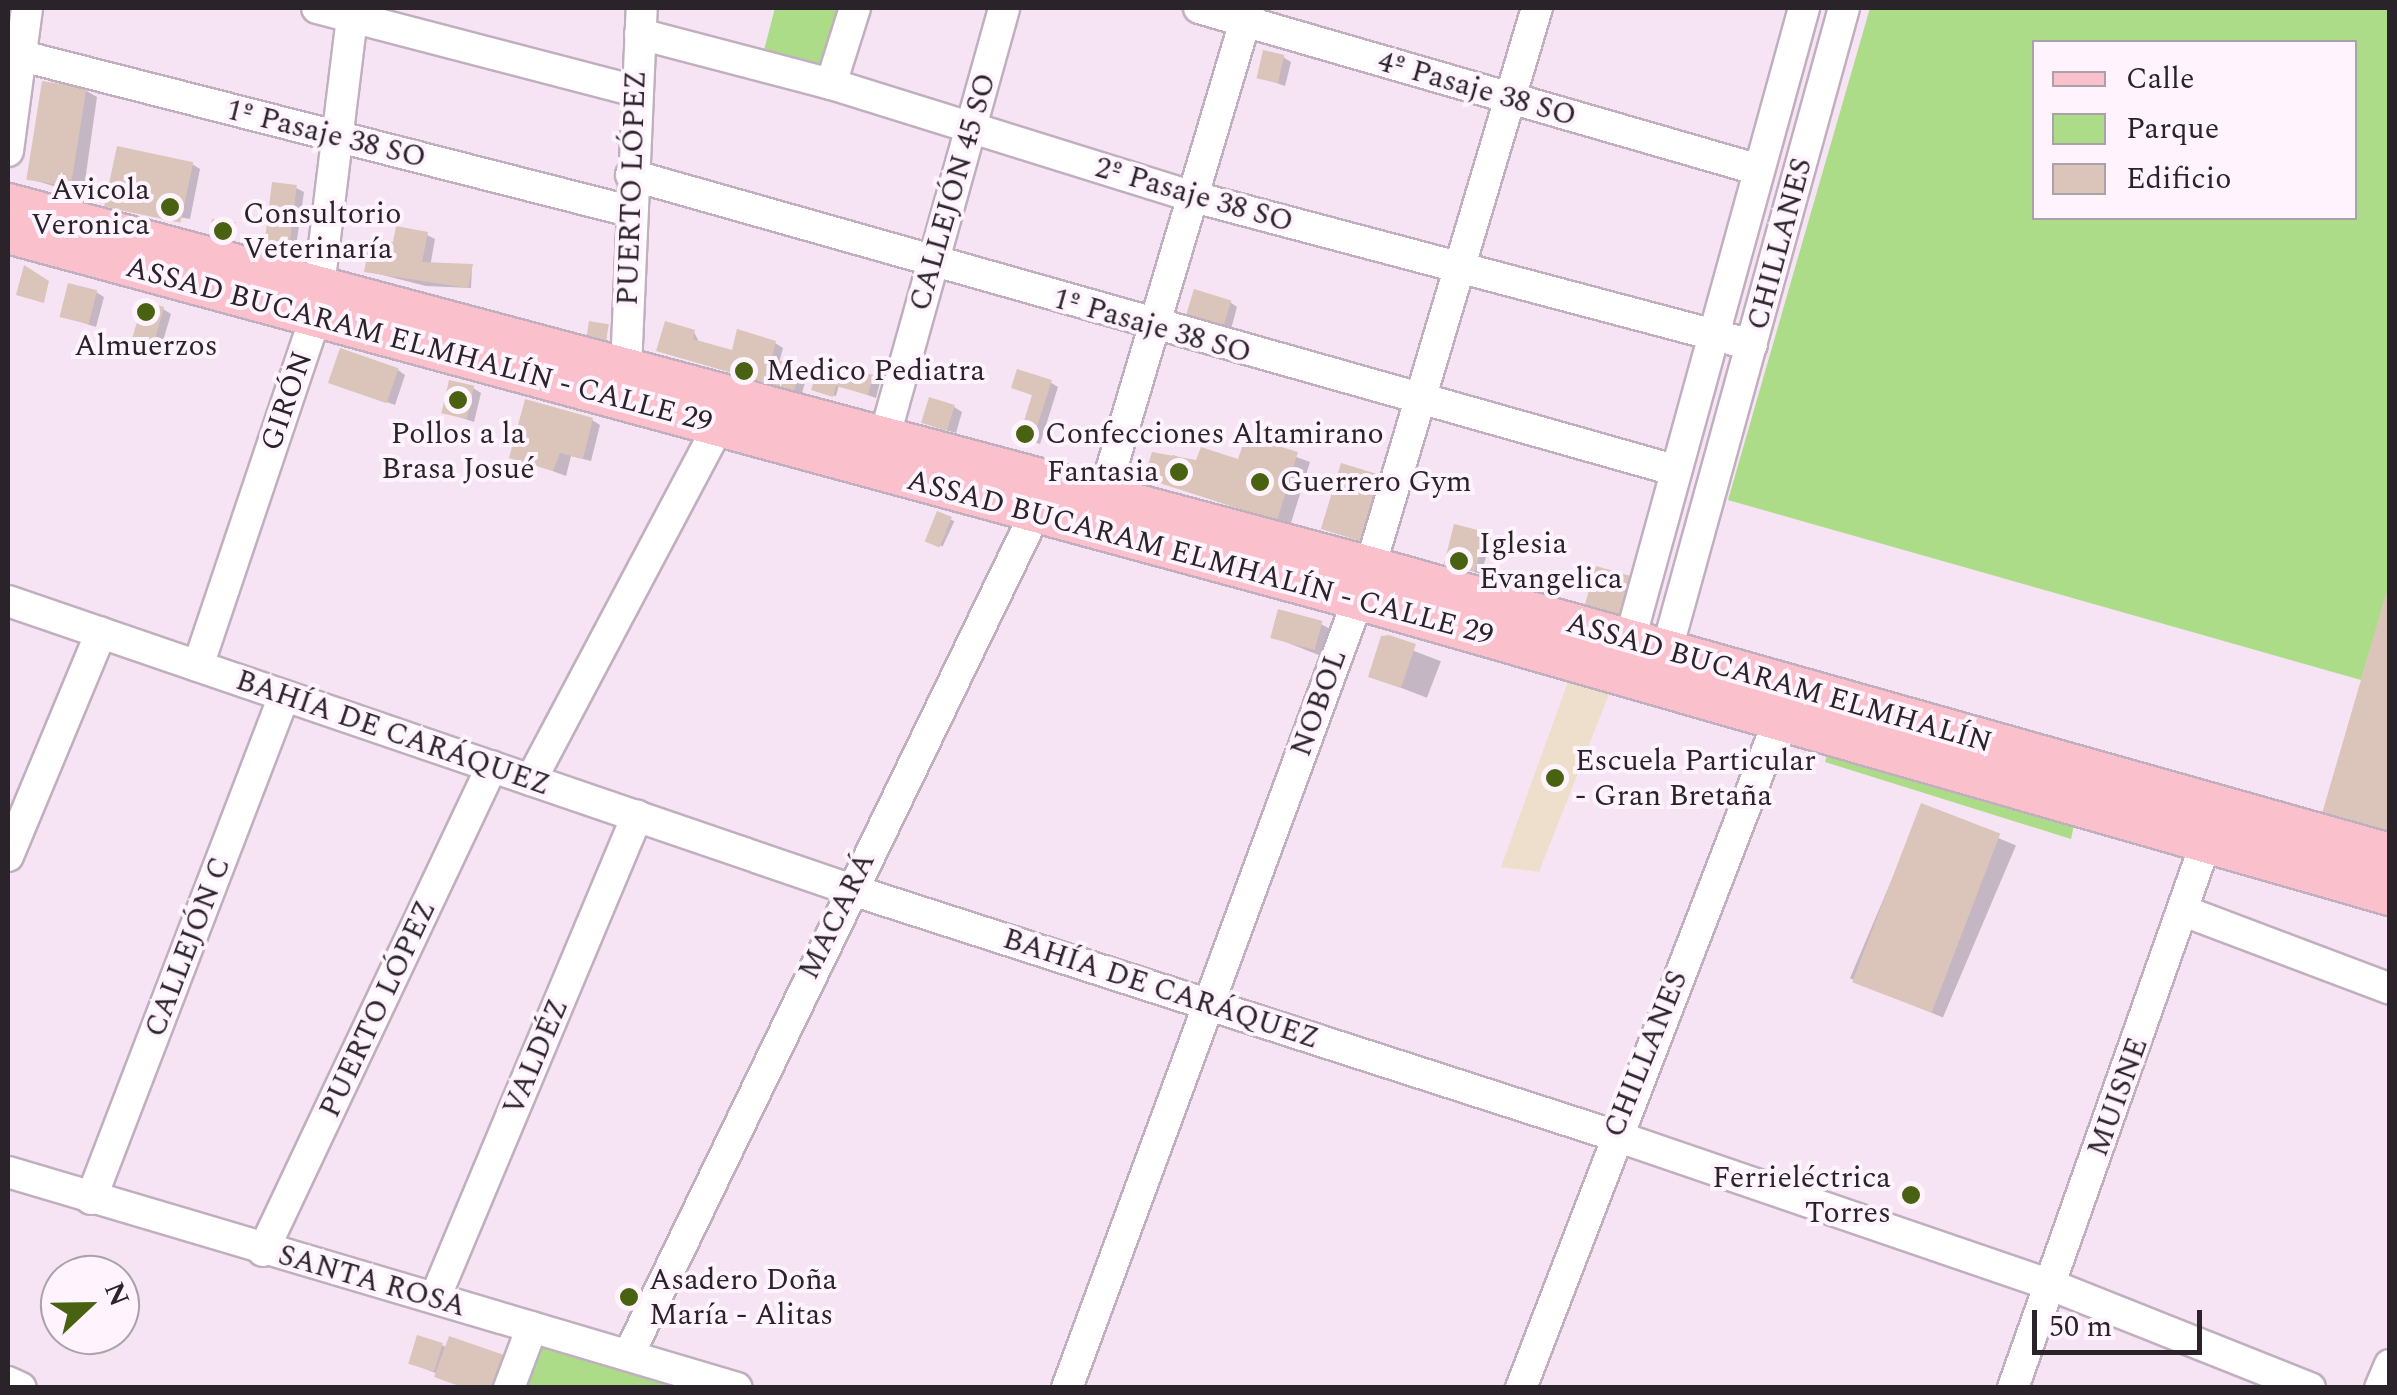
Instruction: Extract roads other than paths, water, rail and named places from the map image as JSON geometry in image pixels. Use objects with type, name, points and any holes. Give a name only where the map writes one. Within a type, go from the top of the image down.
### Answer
[{"type":"main road","name":"ASSAD BUCARAM ELMHALÍN","points":[[8,204],[317,303],[626,368],[885,435],[1043,496],[1364,583],[1647,648],[2390,854]]},
{"type":"main road","name":"ASSAD BUCARAM ELMHALÍN - CALLE 29","points":[[8,234],[317,303],[719,426],[1043,496]]},
{"type":"main road","name":"ASSAD BUCARAM ELMHALÍN - CALLE 29","points":[[1364,583],[1778,722],[2390,894]]},
{"type":"street","points":[[8,151],[27,8]]},
{"type":"street","points":[[317,8],[353,12],[635,91]]},
{"type":"street","points":[[831,84],[855,8]]},
{"type":"street","name":"CALLEJÓN 45 SO","points":[[885,435],[1004,8]]},
{"type":"street","name":"4º Pasaje 38 SO","points":[[1199,8],[1247,14],[1509,100],[1756,169]]},
{"type":"street","name":"NOBOL","points":[[1067,1388],[1364,583],[1537,8]]},
{"type":"street","name":"CHILLANES","points":[[1647,648],[1674,470],[1804,8]]},
{"type":"street","name":"CHILLANES","points":[[1647,648],[1752,346],[1837,9]]},
{"type":"street","name":"GIRÓN","points":[[198,666],[317,303],[353,12]]},
{"type":"street","points":[[1099,510],[1157,328],[1247,14]]},
{"type":"street","name":"2º Pasaje 38 SO","points":[[641,21],[970,129],[1194,197],[1752,346]]},
{"type":"street","name":"PUERTO LÓPEZ","points":[[626,368],[629,211],[641,21]]},
{"type":"street","name":"1º Pasaje 38 SO","points":[[22,56],[629,211]]},
{"type":"street","name":"1º Pasaje 38 SO","points":[[631,175],[1157,328],[1674,470]]},
{"type":"street","points":[[531,780],[719,426]]},
{"type":"street","name":"MACARÁ","points":[[630,1354],[849,888],[1043,496]]},
{"type":"street","name":"BAHÍA DE CARÁQUEZ","points":[[8,601],[849,888],[1613,1135],[2051,1285],[2310,1388]]},
{"type":"street","points":[[8,856],[102,633]]},
{"type":"street","name":"CALLEJÓN C","points":[[92,1199],[284,696]]},
{"type":"street","name":"CHILLANES","points":[[1522,1388],[1613,1135],[1778,722]]},
{"type":"street","name":"PUERTO LÓPEZ","points":[[264,1251],[492,766]]},
{"type":"street","name":"MUISNE","points":[[2013,1388],[2184,911],[2218,804]]},
{"type":"street","name":"ASSAD BUCARAM ELMHALÍN","points":[[2218,804],[2245,824],[2390,865]]},
{"type":"street","name":"VALDÉZ","points":[[435,1298],[638,816]]},
{"type":"street","points":[[2207,844],[2240,840],[2390,883]]},
{"type":"street","points":[[2184,911],[2390,990]]},
{"type":"street","name":"SANTA ROSA","points":[[8,1172],[264,1251],[630,1354],[701,1383],[737,1388]]},
{"type":"street","points":[[509,1388],[532,1327]]},
{"type":"street","points":[[2380,1388],[2390,1365]]},
{"type":"street","points":[[8,1382],[21,1388]]},
{"type":"place","name":"Avicola Veronica","points":[[170,207]]},
{"type":"place","name":"Consultorio Veterinaría","points":[[223,231]]},
{"type":"place","name":"Almuerzos","points":[[146,312]]},
{"type":"place","name":"Medico Pediatra","points":[[744,371]]},
{"type":"place","name":"Pollos a la Brasa Josué","points":[[458,400]]},
{"type":"place","name":"Confecciones Altamirano","points":[[1025,434]]},
{"type":"place","name":"Fantasia","points":[[1179,472]]},
{"type":"place","name":"Guerrero Gym","points":[[1260,482]]},
{"type":"place","name":"Iglesia Evangelica","points":[[1459,561]]},
{"type":"place","name":"Escuela Particular - Gran Bretaña","points":[[1555,778]]},
{"type":"place","name":"Ferrieléctrica Torres","points":[[1911,1195]]},
{"type":"place","name":"Asadero Doña María - Alitas","points":[[629,1297]]}]
